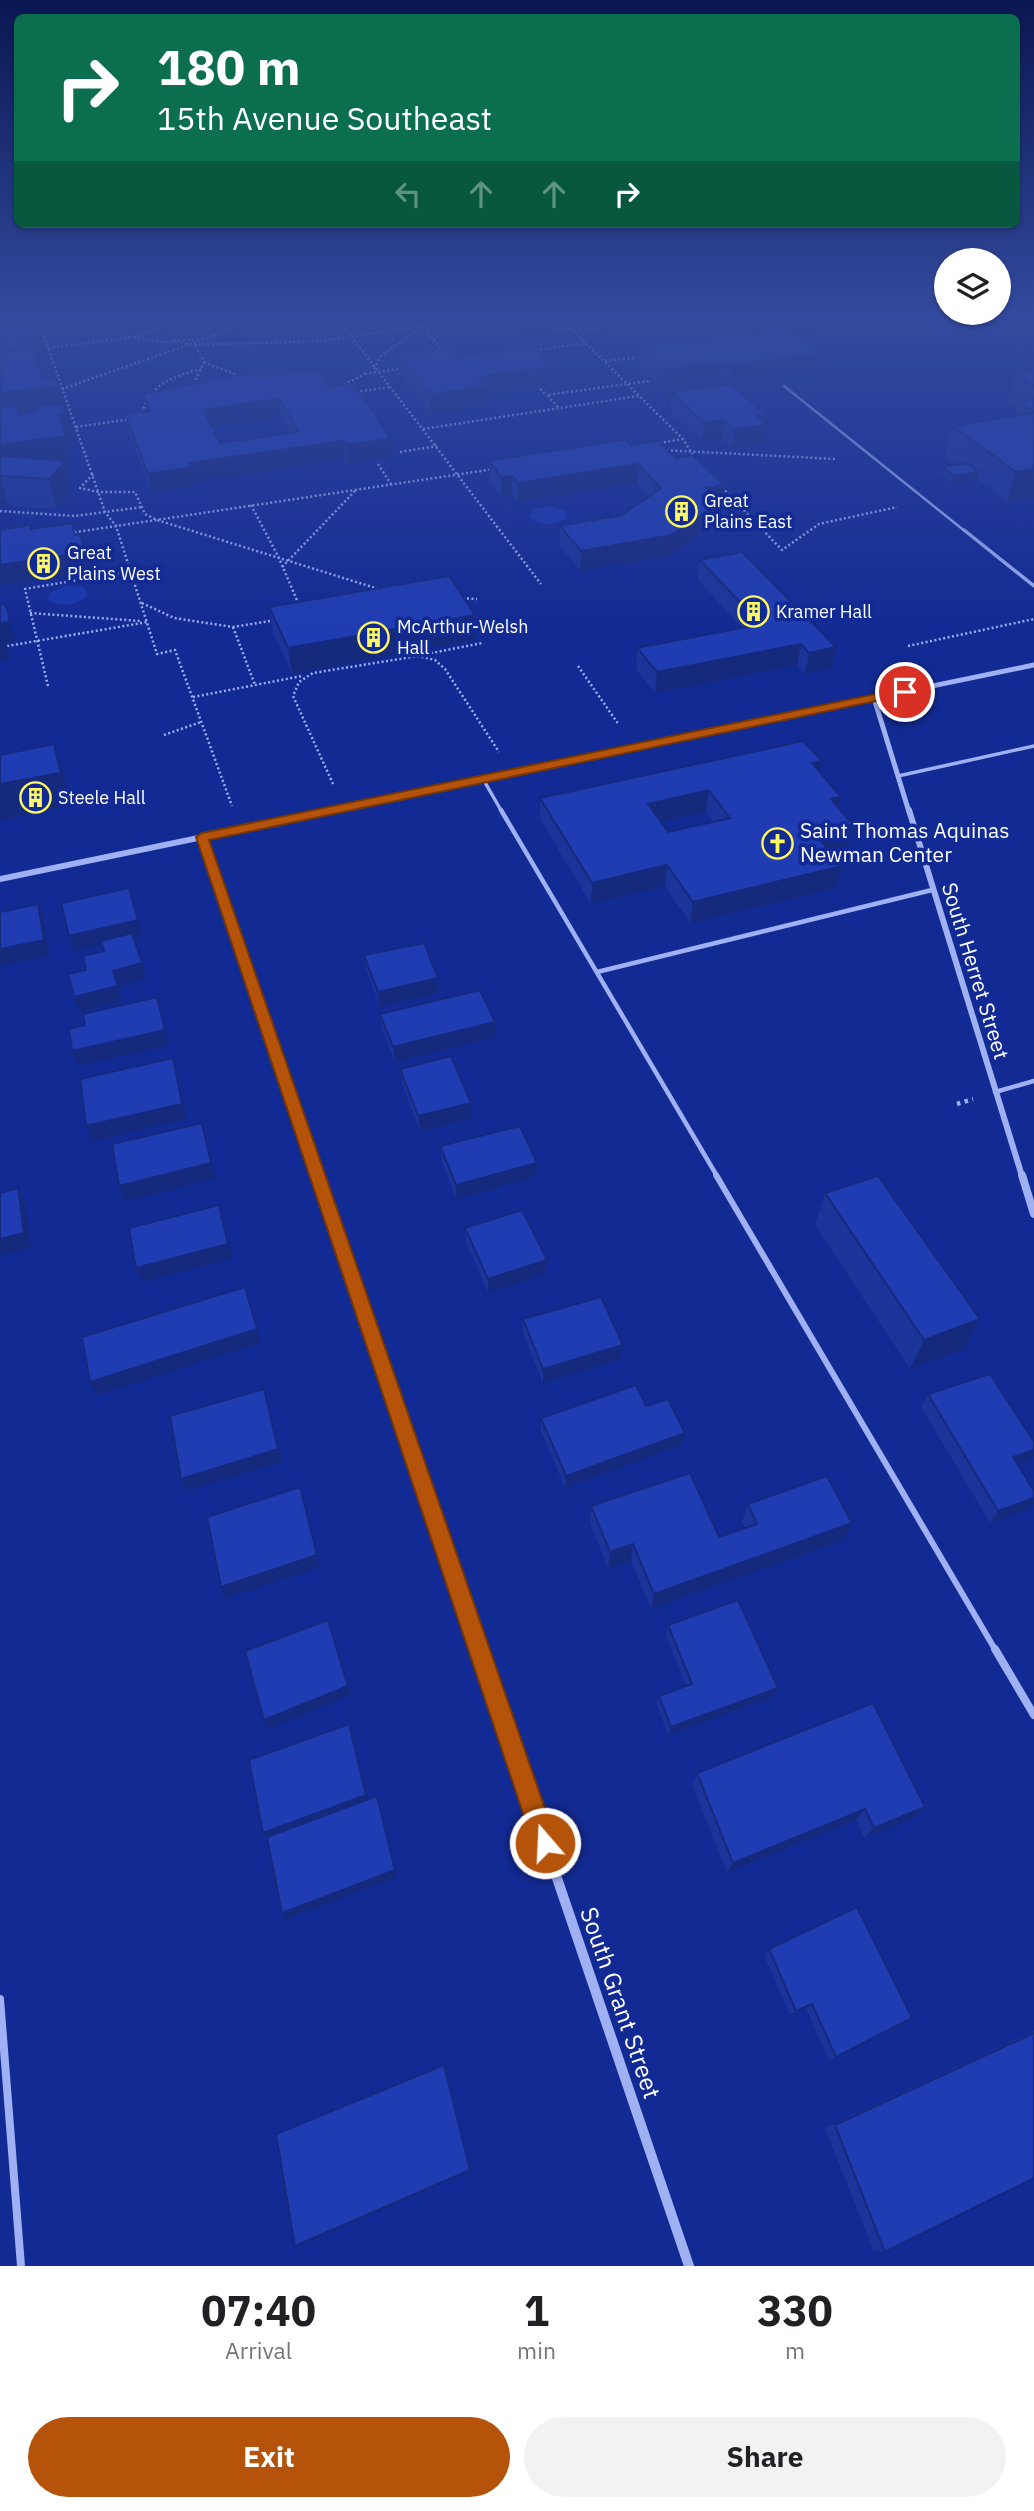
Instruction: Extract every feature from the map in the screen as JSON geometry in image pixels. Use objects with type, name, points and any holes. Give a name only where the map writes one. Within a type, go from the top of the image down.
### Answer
[{"type":"street","points":[[0,879],[1034,665]]},
{"type":"street","name":"South Herret Street","points":[[874,698],[1034,1214]]},
{"type":"street","name":"South Grant Street","points":[[202,837],[689,2266]]},
{"type":"lane","points":[[828,421],[1034,586]]},
{"type":"lane","points":[[898,776],[1034,746]]},
{"type":"lane","points":[[483,779],[1034,1715]]},
{"type":"lane","points":[[597,972],[932,890]]},
{"type":"lane","points":[[995,1092],[1034,1080]]},
{"type":"lane","points":[[0,1998],[21,2266]]},
{"type":"path","points":[[74,421],[105,512],[116,526],[157,654],[175,650],[242,829]]},
{"type":"path","points":[[76,427],[122,421]]},
{"type":"path","points":[[416,421],[541,584]]},
{"type":"path","points":[[422,429],[476,421]]},
{"type":"path","points":[[664,421],[683,439],[688,451],[697,461]]},
{"type":"path","points":[[643,446],[683,439]]},
{"type":"path","points":[[400,452],[436,446]]},
{"type":"path","points":[[653,449],[877,460]]},
{"type":"path","points":[[378,464],[391,484]]},
{"type":"path","points":[[69,534],[497,468]]},
{"type":"path","points":[[93,473],[80,488],[98,492],[135,492],[145,514],[156,520],[391,593]]},
{"type":"path","points":[[716,481],[782,550],[819,524],[885,511],[922,496]]},
{"type":"path","points":[[282,567],[357,489]]},
{"type":"path","points":[[251,505],[279,558],[303,616]]},
{"type":"path","points":[[0,511],[75,516],[143,507]]},
{"type":"path","points":[[48,686],[25,589],[131,572]]},
{"type":"path","points":[[452,597],[477,599]]},
{"type":"path","points":[[142,603],[174,618],[233,627],[280,620]]},
{"type":"path","points":[[30,613],[148,622]]},
{"type":"path","points":[[908,646],[1034,620]]},
{"type":"path","points":[[7,646],[148,622]]},
{"type":"path","points":[[233,627],[255,685]]},
{"type":"path","points":[[192,697],[482,643]]},
{"type":"path","points":[[418,656],[435,660],[445,669],[500,752]]},
{"type":"path","points":[[578,666],[637,748]]},
{"type":"path","points":[[313,673],[300,679],[295,685],[293,696],[334,788]]},
{"type":"path","points":[[164,735],[201,722]]},
{"type":"shaded area","points":[[552,506],[566,512],[567,518],[548,524],[529,517],[534,509]]},
{"type":"shaded area","points":[[65,586],[83,587],[88,595],[79,602],[68,605],[48,600],[49,593]]},
{"type":"building","points":[[0,421],[61,421],[66,436],[0,445]]},
{"type":"building","points":[[128,421],[209,421],[220,443],[299,432],[292,421],[379,421],[391,439],[346,445],[343,441],[190,463],[191,467],[148,474]]},
{"type":"building","points":[[725,421],[762,421],[767,425],[734,429]]},
{"type":"building","points":[[986,421],[1034,421],[1034,469],[1016,472],[953,426]]},
{"type":"building","points":[[625,439],[631,445],[658,441],[676,458],[693,455],[724,485],[706,488],[713,495],[706,500],[717,504],[667,536],[581,551],[560,526],[622,515],[661,488],[638,464],[518,483],[512,476],[501,477],[489,461]]},
{"type":"building","points":[[0,456],[66,461],[49,479],[0,476]]},
{"type":"building","points":[[967,463],[978,472],[954,476],[943,467]]},
{"type":"building","points":[[72,523],[75,535],[80,534],[85,552],[0,565],[0,530]]},
{"type":"building","points":[[742,552],[836,647],[809,653],[801,644],[657,672],[637,648],[761,624],[700,560]]},
{"type":"building","points":[[449,576],[475,615],[288,648],[269,607]]},
{"type":"building","points":[[3,604],[7,608],[10,622],[0,623],[0,605]]},
{"type":"building","name":"Saint Thomas Aquinas Newman Center","points":[[803,741],[822,761],[812,763],[841,797],[831,799],[853,825],[815,834],[842,866],[693,902],[667,865],[592,883],[540,798]],"holes":[[[709,790],[730,818],[668,832],[648,804]]]},
{"type":"building","points":[[54,744],[61,773],[0,784],[0,755]]},
{"type":"building","points":[[129,888],[138,920],[69,936],[61,903]]},
{"type":"building","points":[[38,904],[44,940],[0,949],[0,912]]},
{"type":"building","points":[[132,933],[142,963],[113,971],[118,986],[74,997],[68,974],[86,970],[83,956],[104,951],[101,941]]},
{"type":"building","points":[[424,943],[438,978],[378,992],[364,955]]},
{"type":"building","points":[[480,990],[495,1022],[393,1047],[380,1014]]},
{"type":"building","points":[[157,997],[165,1030],[72,1051],[69,1029],[85,1025],[83,1014]]},
{"type":"building","points":[[451,1056],[471,1103],[418,1116],[400,1069]]},
{"type":"building","points":[[173,1058],[182,1104],[86,1126],[80,1079]]},
{"type":"building","points":[[202,1123],[211,1163],[119,1186],[112,1144]]},
{"type":"building","points":[[520,1126],[537,1163],[456,1185],[440,1146]]},
{"type":"building","points":[[878,1176],[980,1319],[924,1340],[825,1193]]},
{"type":"building","points":[[18,1188],[24,1233],[0,1239],[0,1193]]},
{"type":"building","points":[[219,1205],[228,1244],[136,1268],[129,1228]]},
{"type":"building","points":[[522,1210],[547,1260],[488,1279],[465,1228]]},
{"type":"building","points":[[245,1287],[257,1329],[90,1382],[82,1337]]},
{"type":"building","points":[[601,1297],[623,1345],[543,1369],[523,1319]]},
{"type":"building","points":[[990,1374],[1034,1442],[1034,1450],[1013,1457],[1034,1491],[1034,1498],[998,1511],[928,1394]]},
{"type":"building","points":[[636,1385],[646,1406],[668,1399],[685,1433],[566,1476],[541,1418]]},
{"type":"building","points":[[264,1389],[278,1449],[181,1479],[170,1416]]},
{"type":"building","points":[[690,1473],[719,1537],[757,1524],[748,1504],[827,1476],[852,1523],[654,1594],[633,1544],[610,1552],[591,1506]]},
{"type":"building","points":[[300,1487],[317,1555],[221,1587],[207,1517]]},
{"type":"building","points":[[738,1600],[778,1688],[671,1727],[659,1696],[692,1684],[668,1625]]},
{"type":"building","points":[[328,1620],[348,1686],[264,1720],[245,1651]]},
{"type":"building","points":[[873,1703],[925,1807],[874,1828],[865,1809],[733,1863],[697,1773]]},
{"type":"building","points":[[349,1724],[366,1795],[263,1833],[249,1760]]},
{"type":"building","points":[[377,1796],[395,1870],[282,1913],[267,1837]]},
{"type":"building","points":[[857,1907],[912,2018],[836,2057],[812,2004],[796,2011],[769,1949]]},
{"type":"building","points":[[1034,2033],[1034,2178],[885,2252],[835,2125]]},
{"type":"building","points":[[444,2065],[470,2170],[295,2246],[276,2134]]},
{"type":"place","name":"Great Plains East","points":[[681,511]]},
{"type":"place","name":"Great Plains West","points":[[44,563]]},
{"type":"place","name":"Kramer Hall","points":[[753,612]]},
{"type":"place","name":"McArthur-Welsh Hall","points":[[374,637]]},
{"type":"place","name":"Steele Hall","points":[[35,798]]},
{"type":"place","name":"Saint Thomas Aquinas Newman Center","points":[[777,843]]},
{"type":"route","points":[[545,1843],[202,837],[905,692]]}]
